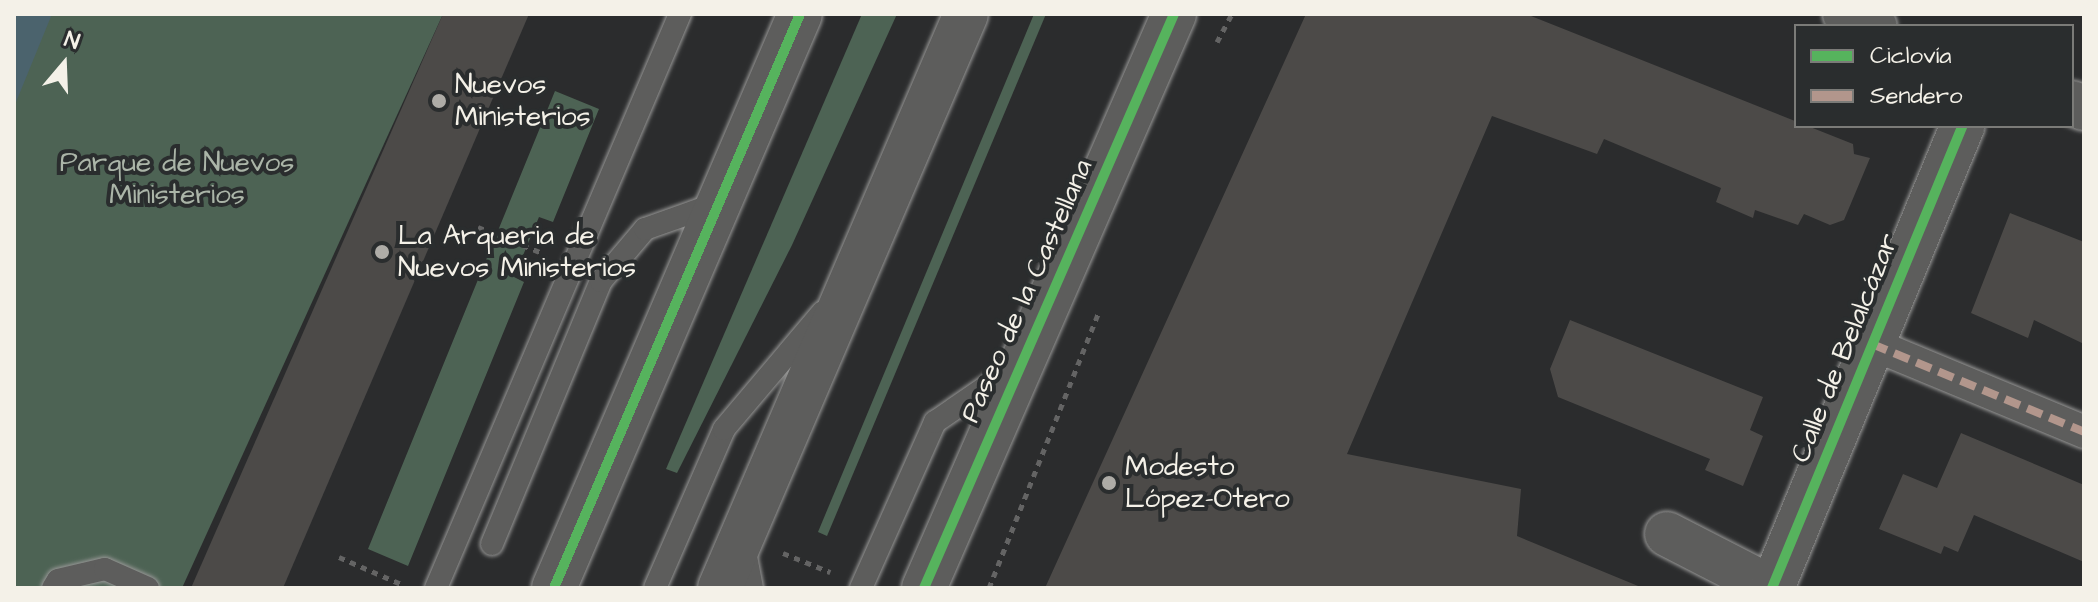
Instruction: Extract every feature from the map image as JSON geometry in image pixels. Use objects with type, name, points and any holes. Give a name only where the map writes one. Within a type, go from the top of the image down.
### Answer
[{"type":"main road","points":[[554,588],[800,14]]},
{"type":"main road","points":[[720,588],[848,283],[966,14]]},
{"type":"main road","name":"Paseo de la Castellana","points":[[924,588],[1174,14]]},
{"type":"main road","points":[[1845,14],[1870,24]]},
{"type":"main road","name":"Calle de Belalcázar","points":[[1772,588],[1961,128]]},
{"type":"main road","points":[[1667,534],[1772,588]]},
{"type":"street","points":[[1872,344],[2084,432]]},
{"type":"lane","points":[[436,588],[680,14]]},
{"type":"lane","points":[[492,544],[601,281],[645,229],[719,202]]},
{"type":"lane","points":[[655,588],[724,429],[848,283]]},
{"type":"lane","name":"Paseo de la Castellana","points":[[861,588],[935,422],[1024,360]]},
{"type":"lane","points":[[742,536],[752,588]]},
{"type":"lane","points":[[53,588],[58,580],[105,569],[148,588]]},
{"type":"path","points":[[478,227],[572,265]]},
{"type":"path","points":[[989,588],[1085,360]]},
{"type":"green space","name":"Parque de Nuevos Ministerios","points":[[14,14],[443,14],[182,588],[14,588]]},
{"type":"green space","points":[[862,14],[897,14],[792,245],[677,473],[666,469]]},
{"type":"green space","points":[[1034,14],[1046,14],[827,536],[818,532]]},
{"type":"green space","points":[[555,91],[599,109],[553,222],[539,217],[514,277],[524,282],[408,566],[368,549]]},
{"type":"water","points":[[14,14],[52,14],[14,107]]},
{"type":"building","name":"La Arqueria de Nuevos Ministerios","points":[[443,14],[529,14],[283,588],[191,588]]},
{"type":"building","points":[[1306,14],[1526,14],[1794,121],[1794,128],[1813,128],[1853,144],[1854,154],[1870,158],[1844,220],[1830,225],[1804,214],[1798,225],[1755,210],[1753,218],[1716,202],[1721,188],[1604,139],[1597,154],[1492,116],[1347,454],[1521,489],[1517,536],[1643,588],[1045,588]]},
{"type":"building","points":[[2010,213],[2084,242],[2084,344],[2034,320],[2028,338],[1971,313]]},
{"type":"building","points":[[1570,320],[1763,397],[1750,430],[1763,436],[1743,486],[1705,470],[1710,459],[1558,397],[1550,369]]},
{"type":"building","points":[[1961,433],[2084,485],[2084,562],[1974,515],[1958,552],[1944,546],[1941,554],[1879,529],[1903,474],[1937,488]]},
{"type":"marked path","points":[[1872,344],[2084,432]]},
{"type":"cycle path","points":[[554,588],[800,14]]},
{"type":"cycle path","points":[[924,588],[1174,14]]},
{"type":"cycle path","points":[[1772,588],[1961,128]]},
{"type":"place","name":"Nuevos Ministerios","points":[[439,101]]},
{"type":"place","name":"La Arqueria de Nuevos Ministerios","points":[[382,252]]},
{"type":"place","name":"Modesto López-Otero","points":[[1109,483]]}]
